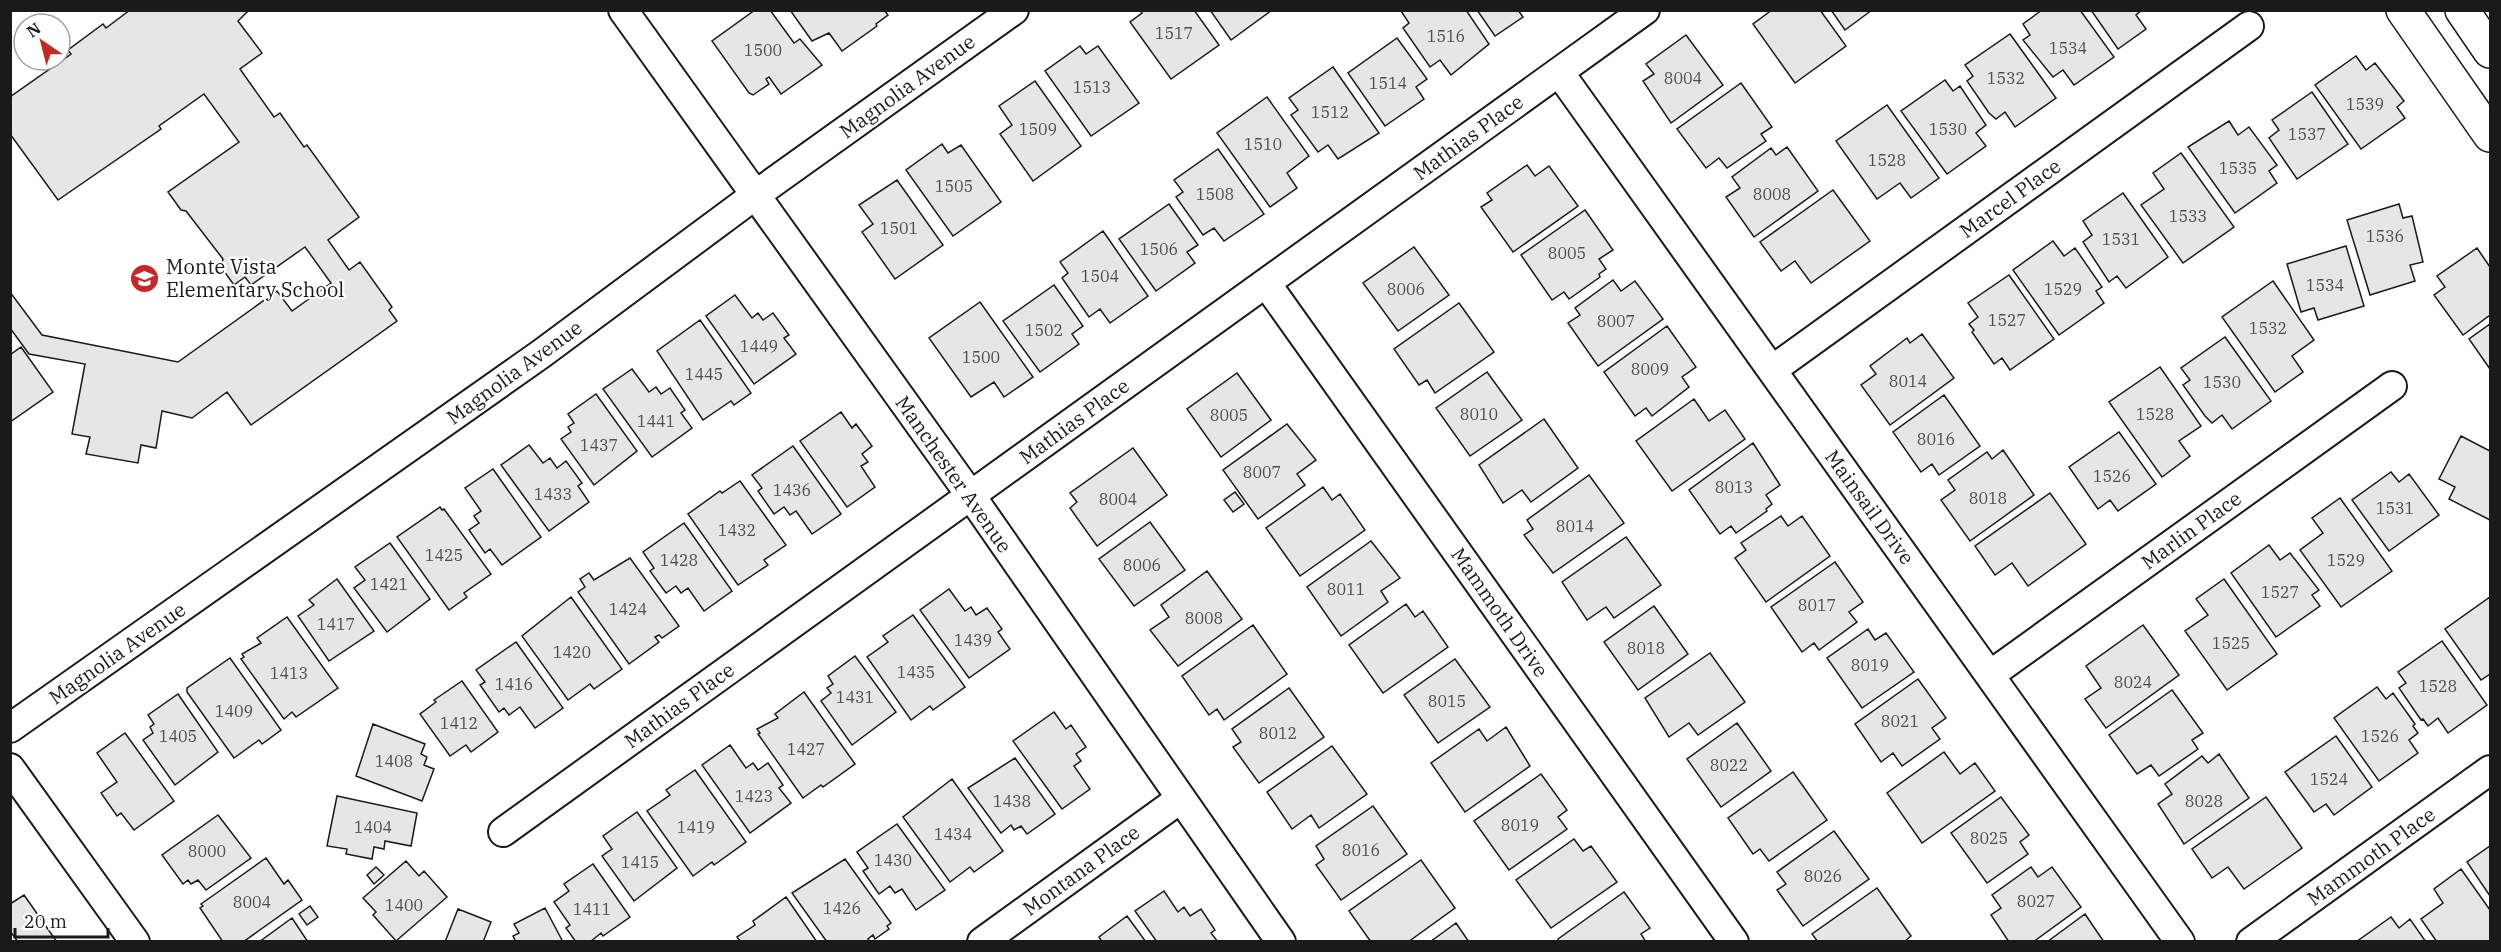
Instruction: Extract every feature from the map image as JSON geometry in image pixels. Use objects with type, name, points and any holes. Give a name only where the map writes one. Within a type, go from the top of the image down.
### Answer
[{"type":"street","name":"Manchester Avenue","points":[[623,10],[970,496],[1281,942]]},
{"type":"street","name":"Magnolia Avenue","points":[[10,728],[531,361],[754,196],[1014,10]]},
{"type":"street","name":"Mathias Place","points":[[503,832],[1645,10]]},
{"type":"street","points":[[2403,10],[2490,135]]},
{"type":"street","points":[[2462,10],[2490,51]]},
{"type":"street","name":"Marcel Place","points":[[1772,370],[2249,26]]},
{"type":"street","name":"Mainsail Drive","points":[[1559,72],[2180,942]]},
{"type":"street","name":"Mammoth Drive","points":[[1266,283],[1734,942]]},
{"type":"street","name":"Marlin Place","points":[[1990,675],[2392,386]]},
{"type":"street","points":[[10,768],[135,942]]},
{"type":"street","name":"Mammoth Place","points":[[2251,942],[2490,770]]},
{"type":"street","name":"Montana Place","points":[[982,942],[1180,800]]},
{"type":"building","points":[[130,10],[249,10],[238,21],[262,53],[240,69],[274,117],[280,113],[304,147],[307,145],[359,217],[328,240],[349,270],[360,262],[392,307],[389,310],[397,321],[251,425],[227,392],[192,418],[162,411],[156,448],[141,445],[138,463],[86,454],[90,437],[72,434],[85,364],[29,354],[10,328],[10,292],[42,335],[178,362],[277,291],[292,311],[331,283],[305,247],[251,285],[245,277],[234,285],[221,267],[223,259],[186,211],[181,210],[168,192],[239,142],[204,94],[159,126],[161,129],[58,200],[10,134],[10,97],[45,72],[72,72],[72,47],[103,24],[106,28]]},
{"type":"building","points":[[755,10],[770,10],[794,43],[800,39],[822,65],[781,94],[769,77],[766,79],[769,84],[753,95],[749,93],[712,41]]},
{"type":"building","points":[[790,10],[884,10],[888,15],[876,24],[877,26],[842,51],[829,33],[812,41]]},
{"type":"building","points":[[1140,10],[1194,10],[1219,45],[1171,79],[1130,22],[1142,13]]},
{"type":"building","points":[[1210,10],[1272,10],[1231,40]]},
{"type":"building","points":[[1466,10],[1489,44],[1451,75],[1440,60],[1430,67],[1403,28],[1409,23],[1401,11]]},
{"type":"building","points":[[1477,10],[1518,10],[1523,17],[1495,36]]},
{"type":"building","points":[[1772,10],[1820,10],[1846,46],[1795,83],[1753,24]]},
{"type":"building","points":[[1831,10],[1872,10],[1845,30]]},
{"type":"building","points":[[2042,10],[2080,10],[2114,57],[2074,85],[2063,70],[2053,77],[2023,40],[2030,35],[2023,24]]},
{"type":"building","points":[[2091,10],[2142,10],[2136,15],[2146,29],[2118,49]]},
{"type":"building","points":[[2010,34],[2056,98],[2015,127],[2005,112],[1996,119],[1989,113],[1967,81],[1973,76],[1965,65]]},
{"type":"building","points":[[1686,35],[1723,85],[1671,123],[1643,81],[1654,74],[1646,64]]},
{"type":"building","points":[[1397,38],[1427,79],[1416,87],[1424,99],[1385,126],[1348,73]]},
{"type":"building","points":[[1080,46],[1086,54],[1098,46],[1139,103],[1091,136],[1045,71]]},
{"type":"building","points":[[2356,56],[2366,70],[2375,63],[2404,101],[2397,107],[2405,118],[2361,149],[2315,85]]},
{"type":"building","points":[[1333,67],[1379,133],[1338,159],[1328,145],[1318,152],[1291,115],[1298,110],[1289,98]]},
{"type":"building","points":[[1945,80],[1953,91],[1960,86],[1986,125],[1976,133],[1986,146],[1947,174],[1901,111]]},
{"type":"building","points":[[1035,81],[1081,146],[1033,181],[1000,134],[1012,125],[999,106]]},
{"type":"building","points":[[1741,83],[1772,127],[1761,134],[1766,141],[1727,168],[1719,158],[1706,168],[1677,129]]},
{"type":"building","points":[[2312,92],[2348,144],[2297,179],[2269,138],[2279,130],[2272,120]]},
{"type":"building","points":[[1267,97],[1309,156],[1287,173],[1297,188],[1270,207],[1217,133]]},
{"type":"building","points":[[1887,105],[1939,178],[1911,198],[1900,183],[1877,199],[1836,141]]},
{"type":"building","points":[[2229,121],[2238,135],[2249,127],[2277,165],[2269,171],[2277,183],[2235,213],[2188,147]]},
{"type":"building","points":[[942,144],[948,153],[961,145],[1001,202],[953,236],[906,170]]},
{"type":"building","points":[[1787,147],[1818,191],[1754,237],[1726,197],[1740,188],[1732,177],[1771,148],[1776,155]]},
{"type":"building","points":[[1218,149],[1264,214],[1224,241],[1214,228],[1203,235],[1176,197],[1183,192],[1174,180]]},
{"type":"building","points":[[2181,153],[2234,227],[2183,263],[2141,205],[2164,189],[2153,173]]},
{"type":"building","points":[[1527,165],[1535,176],[1549,166],[1578,206],[1513,252],[1481,207],[1492,200],[1487,193]]},
{"type":"building","points":[[897,180],[943,245],[895,279],[862,232],[873,224],[859,205]]},
{"type":"building","points":[[1833,190],[1870,241],[1811,283],[1795,261],[1781,271],[1760,242]]},
{"type":"building","points":[[2123,193],[2168,257],[2126,288],[2117,276],[2109,282],[2083,242],[2092,235],[2083,221]]},
{"type":"building","points":[[1169,204],[1198,245],[1187,252],[1195,263],[1156,291],[1119,239]]},
{"type":"building","points":[[2399,204],[2403,218],[2412,216],[2423,262],[2410,265],[2415,281],[2370,295],[2347,220]]},
{"type":"building","points":[[1585,210],[1613,250],[1599,259],[1606,269],[1599,274],[1600,277],[1569,299],[1564,292],[1552,300],[1521,255]]},
{"type":"building","points":[[1103,231],[1148,296],[1110,323],[1100,309],[1089,317],[1062,278],[1068,273],[1060,262]]},
{"type":"building","points":[[2053,241],[2064,256],[2075,248],[2102,287],[2096,291],[2104,303],[2059,335],[2013,270]]},
{"type":"building","points":[[2346,246],[2364,306],[2318,320],[2314,308],[2301,312],[2287,264]]},
{"type":"building","points":[[1414,247],[1449,295],[1398,331],[1363,283]]},
{"type":"building","points":[[2477,248],[2490,267],[2490,315],[2463,335],[2434,295],[2445,287],[2437,276]]},
{"type":"building","points":[[2009,275],[2054,339],[2010,370],[2002,358],[1994,364],[1972,332],[1974,330],[1969,324],[1978,317],[1968,303]]},
{"type":"building","points":[[1613,280],[1621,291],[1635,281],[1663,319],[1598,366],[1568,323],[1580,315],[1575,308]]},
{"type":"building","points":[[2273,281],[2314,340],[2292,356],[2303,372],[2275,392],[2222,317]]},
{"type":"building","points":[[1054,285],[1083,326],[1072,334],[1079,344],[1040,372],[1003,321]]},
{"type":"building","points":[[735,295],[752,318],[758,313],[763,320],[773,313],[789,335],[784,338],[796,354],[754,384],[706,316]]},
{"type":"building","points":[[980,302],[1033,377],[1004,397],[994,382],[971,397],[929,338]]},
{"type":"building","points":[[1459,303],[1494,352],[1435,393],[1427,380],[1419,385],[1394,349]]},
{"type":"building","points":[[700,320],[751,393],[734,405],[731,401],[703,420],[657,351]]},
{"type":"building","points":[[2490,324],[2490,369],[2469,339]]},
{"type":"building","points":[[1667,326],[1696,367],[1682,377],[1689,387],[1652,416],[1646,408],[1635,416],[1604,372]]},
{"type":"building","points":[[1922,334],[1954,378],[1890,425],[1861,385],[1876,374],[1870,366],[1907,338],[1910,343]]},
{"type":"building","points":[[2225,337],[2271,401],[2232,429],[2222,415],[2212,423],[2205,416],[2183,385],[2190,380],[2181,368]]},
{"type":"building","points":[[21,347],[53,392],[10,422],[10,355]]},
{"type":"building","points":[[2160,367],[2201,426],[2179,441],[2190,456],[2162,477],[2109,402]]},
{"type":"building","points":[[632,369],[649,392],[656,387],[661,394],[670,388],[685,410],[681,413],[692,428],[652,457],[603,389]]},
{"type":"building","points":[[1487,372],[1522,420],[1470,456],[1436,408]]},
{"type":"building","points":[[1237,373],[1271,420],[1221,457],[1187,409]]},
{"type":"building","points":[[596,394],[637,451],[594,485],[561,439],[571,432],[568,427],[574,423],[568,414]]},
{"type":"building","points":[[1944,395],[1980,446],[1939,475],[1932,464],[1921,472],[1893,432]]},
{"type":"building","points":[[1694,399],[1709,421],[1725,410],[1745,439],[1672,491],[1636,441]]},
{"type":"building","points":[[841,412],[852,428],[856,424],[872,446],[862,454],[868,462],[861,466],[875,487],[847,507],[800,441]]},
{"type":"building","points":[[1544,419],[1578,468],[1531,502],[1522,490],[1503,503],[1479,465]]},
{"type":"building","points":[[1287,424],[1316,460],[1297,474],[1305,485],[1258,519],[1223,470]]},
{"type":"building","points":[[2119,432],[2156,484],[2118,511],[2110,500],[2098,509],[2069,467]]},
{"type":"building","points":[[2461,436],[2490,451],[2490,520],[2449,499],[2455,487],[2439,479]]},
{"type":"building","points":[[1753,443],[1780,485],[1766,495],[1772,504],[1766,509],[1767,511],[1736,533],[1731,526],[1720,534],[1689,490]]},
{"type":"building","points":[[529,445],[543,463],[550,458],[557,468],[566,461],[582,483],[578,486],[589,502],[549,531],[501,465]]},
{"type":"building","points":[[793,446],[841,514],[812,534],[796,511],[790,515],[784,507],[774,514],[758,491],[762,488],[752,475]]},
{"type":"building","points":[[1133,448],[1167,495],[1097,546],[1070,508],[1077,502],[1070,493]]},
{"type":"building","points":[[2003,450],[2034,495],[1970,541],[1941,500],[1955,490],[1948,480],[1987,452],[1992,459]]},
{"type":"building","points":[[493,469],[541,537],[502,565],[490,549],[485,553],[469,530],[479,523],[474,516],[481,511],[465,488]]},
{"type":"building","points":[[2391,472],[2399,482],[2409,474],[2439,515],[2389,551],[2352,500]]},
{"type":"building","points":[[1589,475],[1624,523],[1553,573],[1524,535],[1533,529],[1527,520]]},
{"type":"building","points":[[740,481],[786,545],[764,560],[768,565],[738,585],[688,514],[720,491],[722,493]]},
{"type":"building","points":[[1323,487],[1332,500],[1340,494],[1365,530],[1300,576],[1266,528]]},
{"type":"building","points":[[1235,492],[1244,504],[1233,512],[1224,500]]},
{"type":"building","points":[[2050,493],[2086,544],[2028,586],[2012,563],[1995,575],[1975,546]]},
{"type":"building","points":[[2340,498],[2392,571],[2341,607],[2300,550],[2323,533],[2312,518]]},
{"type":"building","points":[[440,507],[444,509],[491,574],[464,593],[467,597],[449,610],[397,537]]},
{"type":"building","points":[[1781,516],[1788,526],[1802,516],[1830,556],[1766,602],[1735,558],[1746,550],[1741,543]]},
{"type":"building","points":[[1150,522],[1185,570],[1134,606],[1099,559]]},
{"type":"building","points":[[684,523],[732,591],[704,611],[688,588],[681,593],[676,586],[666,593],[650,571],[654,568],[643,552]]},
{"type":"building","points":[[1626,537],[1661,585],[1614,618],[1606,607],[1587,620],[1562,582]]},
{"type":"building","points":[[1371,541],[1400,578],[1381,591],[1388,602],[1341,636],[1307,587]]},
{"type":"building","points":[[390,543],[430,599],[387,632],[354,588],[365,580],[355,567]]},
{"type":"building","points":[[2269,545],[2280,560],[2290,553],[2319,590],[2312,595],[2320,606],[2276,637],[2231,573]]},
{"type":"building","points":[[630,558],[679,626],[662,638],[659,635],[655,637],[659,642],[629,664],[578,592],[585,587],[580,579],[589,573],[594,580]]},
{"type":"building","points":[[1835,562],[1863,602],[1849,612],[1857,622],[1819,650],[1814,643],[1802,652],[1771,607]]},
{"type":"building","points":[[1207,571],[1242,619],[1178,666],[1150,630],[1169,617],[1161,605]]},
{"type":"building","points":[[337,579],[374,631],[329,661],[298,616],[314,605],[309,600]]},
{"type":"building","points":[[2224,579],[2277,654],[2227,690],[2185,631],[2208,615],[2196,599]]},
{"type":"building","points":[[949,589],[965,611],[971,607],[976,615],[987,608],[1002,629],[998,632],[1010,649],[969,678],[920,610]]},
{"type":"building","points":[[571,597],[622,669],[594,689],[590,684],[568,700],[522,636]]},
{"type":"building","points":[[2490,597],[2490,674],[2481,680],[2445,629]]},
{"type":"building","points":[[1406,604],[1415,617],[1423,611],[1448,647],[1383,693],[1349,645]]},
{"type":"building","points":[[1654,606],[1688,654],[1638,690],[1604,642]]},
{"type":"building","points":[[913,615],[965,687],[933,710],[930,706],[911,720],[867,657],[888,642],[883,636]]},
{"type":"building","points":[[287,617],[338,688],[296,717],[292,712],[284,719],[241,659],[244,657],[242,654],[261,643],[257,638]]},
{"type":"building","points":[[1253,625],[1287,674],[1224,720],[1217,709],[1209,715],[1182,676]]},
{"type":"building","points":[[2143,625],[2179,675],[2106,728],[2085,699],[2101,688],[2086,666]]},
{"type":"building","points":[[1868,629],[1875,640],[1886,633],[1914,672],[1862,708],[1827,658]]},
{"type":"building","points":[[2442,641],[2487,705],[2448,733],[2438,718],[2428,726],[2423,719],[2421,720],[2399,688],[2406,683],[2398,672]]},
{"type":"building","points":[[516,642],[563,708],[535,728],[520,707],[509,715],[504,708],[499,712],[480,685],[485,682],[476,670]]},
{"type":"building","points":[[1710,653],[1745,702],[1698,735],[1689,723],[1669,737],[1645,698]]},
{"type":"building","points":[[855,656],[896,712],[852,745],[821,701],[831,693],[827,688],[833,684],[828,676]]},
{"type":"building","points":[[230,658],[281,730],[262,744],[259,740],[234,758],[187,692],[187,688]]},
{"type":"building","points":[[1455,659],[1490,707],[1438,743],[1404,695]]},
{"type":"building","points":[[1918,679],[1946,718],[1932,728],[1940,739],[1902,766],[1893,753],[1881,762],[1855,724]]},
{"type":"building","points":[[462,681],[498,732],[471,752],[466,745],[450,756],[420,714],[436,702],[434,700]]},
{"type":"building","points":[[2377,687],[2386,699],[2393,693],[2415,724],[2413,726],[2418,733],[2409,740],[2418,753],[2379,781],[2334,718]]},
{"type":"building","points":[[1289,688],[1324,737],[1259,783],[1233,747],[1241,742],[1232,729]]},
{"type":"building","points":[[2172,690],[2203,733],[2192,740],[2198,749],[2159,776],[2151,765],[2137,774],[2109,735]]},
{"type":"building","points":[[804,692],[855,764],[803,798],[758,734],[760,733],[757,729],[778,718],[775,714]]},
{"type":"building","points":[[178,694],[218,752],[175,785],[143,740],[153,733],[150,727],[154,724],[148,715]]},
{"type":"building","points":[[1054,712],[1066,729],[1071,725],[1086,747],[1076,754],[1081,761],[1074,766],[1090,789],[1062,809],[1013,741]]},
{"type":"building","points":[[1737,723],[1771,771],[1721,807],[1687,759]]},
{"type":"building","points":[[373,724],[425,744],[421,754],[427,757],[424,765],[434,769],[422,801],[356,776]]},
{"type":"building","points":[[1506,727],[1530,766],[1465,812],[1431,763],[1479,729],[1487,741]]},
{"type":"building","points":[[125,733],[174,801],[134,830],[121,813],[117,816],[101,793],[117,782],[97,753]]},
{"type":"building","points":[[2336,736],[2372,787],[2334,815],[2326,804],[2314,812],[2285,772]]},
{"type":"building","points":[[730,745],[746,768],[753,763],[758,770],[768,763],[783,785],[779,788],[791,803],[750,833],[702,765]]},
{"type":"building","points":[[1332,746],[1367,794],[1319,828],[1311,815],[1292,829],[1267,792]]},
{"type":"building","points":[[1944,752],[1960,774],[1975,763],[1995,791],[1922,843],[1887,793]]},
{"type":"building","points":[[2219,754],[2249,798],[2184,844],[2158,804],[2172,794],[2165,784],[2202,756],[2208,763]]},
{"type":"building","points":[[1015,758],[1055,814],[1027,834],[1021,826],[1014,830],[1011,825],[1001,833],[968,788]]},
{"type":"building","points":[[695,770],[746,842],[714,865],[712,862],[693,876],[647,811],[670,795],[666,790]]},
{"type":"building","points":[[1793,772],[1827,820],[1769,861],[1760,849],[1753,854],[1728,818]]},
{"type":"building","points":[[1541,774],[1567,810],[1558,817],[1567,829],[1509,870],[1474,821]]},
{"type":"building","points":[[952,779],[1003,851],[974,872],[970,867],[950,882],[903,817]]},
{"type":"building","points":[[337,796],[417,813],[411,846],[385,841],[384,849],[374,847],[372,859],[346,854],[347,849],[327,846]]},
{"type":"building","points":[[2001,797],[2029,835],[2020,842],[2028,854],[1987,883],[1951,833]]},
{"type":"building","points":[[2266,797],[2302,848],[2244,889],[2228,867],[2212,878],[2192,849]]},
{"type":"building","points":[[1373,806],[1407,854],[1341,900],[1316,865],[1324,859],[1316,846]]},
{"type":"building","points":[[637,812],[677,868],[634,901],[602,856],[612,849],[603,836]]},
{"type":"building","points":[[218,815],[251,858],[206,890],[198,880],[191,884],[188,880],[183,884],[162,855]]},
{"type":"building","points":[[897,824],[945,890],[916,910],[902,889],[895,893],[890,886],[879,894],[863,871],[868,868],[857,852]]},
{"type":"building","points":[[1834,831],[1869,879],[1803,926],[1777,890],[1786,884],[1777,872]]},
{"type":"building","points":[[1574,839],[1583,851],[1591,846],[1617,882],[1551,928],[1516,880]]},
{"type":"building","points":[[2490,846],[2490,896],[2467,862]]},
{"type":"building","points":[[266,858],[284,884],[288,880],[302,900],[243,942],[223,942],[200,908],[203,906],[201,904]]},
{"type":"building","points":[[845,859],[891,923],[887,926],[889,929],[875,939],[873,935],[868,939],[870,942],[827,942],[792,893]]},
{"type":"building","points":[[1421,860],[1455,908],[1408,942],[1371,942],[1349,911]]},
{"type":"building","points":[[406,861],[419,876],[424,871],[447,897],[396,941],[373,915],[376,912],[363,898]]},
{"type":"building","points":[[593,864],[630,917],[603,936],[601,933],[590,942],[576,942],[566,928],[570,925],[554,902],[569,891],[564,884]]},
{"type":"building","points":[[376,867],[384,875],[374,884],[367,875]]},
{"type":"building","points":[[2031,867],[2038,877],[2052,867],[2081,907],[2033,942],[2009,942],[1991,915],[2001,908],[1992,895]]},
{"type":"building","points":[[2461,869],[2490,910],[2490,942],[2437,942],[2421,919],[2443,903],[2434,889]]},
{"type":"building","points":[[1877,888],[1911,936],[1904,942],[1818,942],[1812,934]]},
{"type":"building","points":[[1164,891],[1178,912],[1184,907],[1190,916],[1201,909],[1215,930],[1211,933],[1218,942],[1157,942],[1135,911]]},
{"type":"building","points":[[1624,892],[1650,928],[1641,934],[1646,942],[1559,942],[1558,939]]},
{"type":"building","points":[[24,895],[57,942],[18,942],[10,931],[10,904]]},
{"type":"building","points":[[786,897],[817,942],[741,942],[737,937],[755,925],[753,921]]},
{"type":"building","points":[[310,906],[318,917],[307,925],[299,914]]},
{"type":"building","points":[[545,908],[563,942],[516,942],[513,936],[519,933],[514,924]]},
{"type":"building","points":[[458,909],[491,922],[483,942],[445,942]]},
{"type":"building","points":[[2085,914],[2104,942],[2047,942]]},
{"type":"building","points":[[1127,916],[1146,942],[1102,942],[1099,937]]},
{"type":"building","points":[[2391,917],[2399,928],[2410,919],[2426,942],[2356,942]]},
{"type":"building","points":[[292,918],[308,942],[259,942]]},
{"type":"building","points":[[1456,923],[1469,942],[1430,942]]},
{"type":"place","name":"Monte Vista Elementary School","points":[[145,278]]}]
